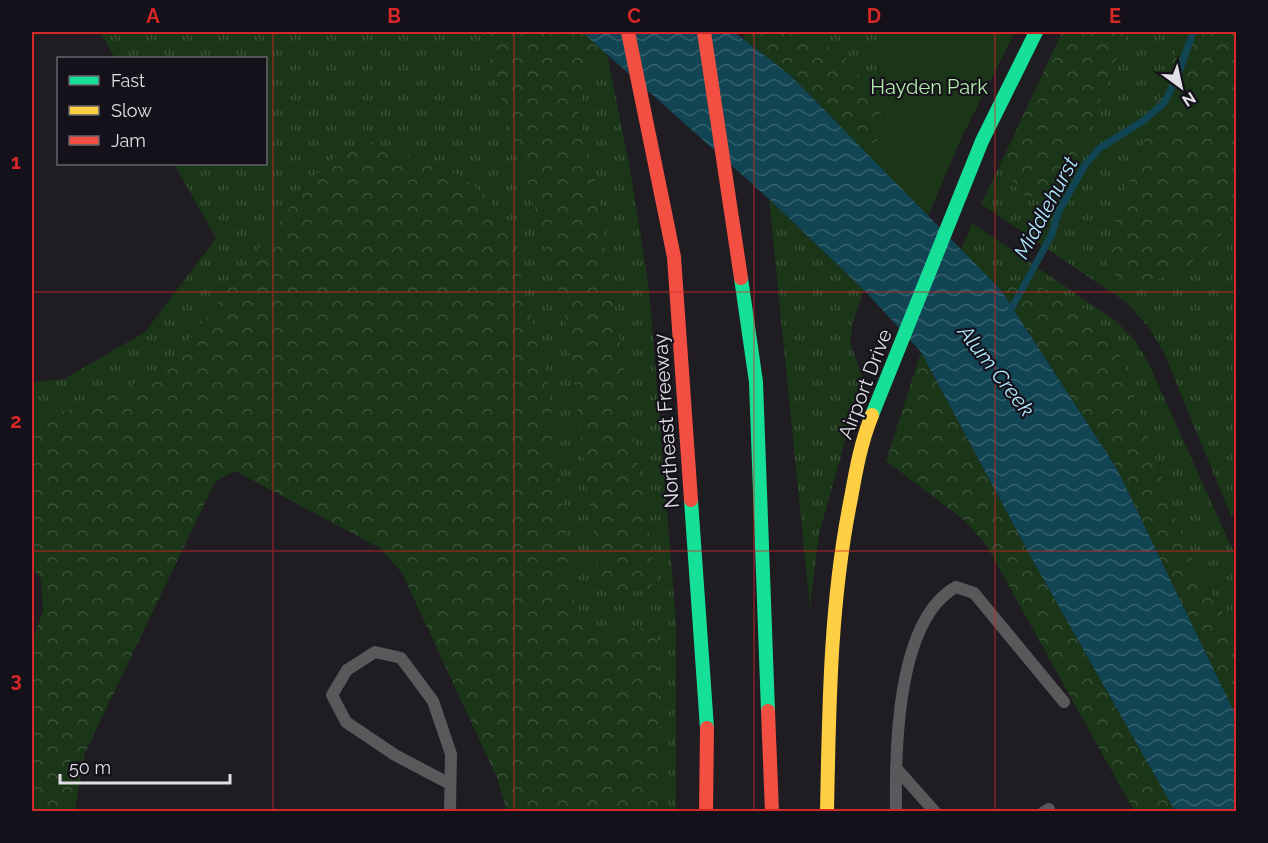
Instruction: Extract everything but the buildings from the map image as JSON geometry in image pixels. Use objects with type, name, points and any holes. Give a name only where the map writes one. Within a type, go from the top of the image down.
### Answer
[{"type":"main road","name":"Northeast Freeway","points":[[628,32],[674,257],[707,721],[706,812]]},
{"type":"main road","points":[[704,32],[756,382],[772,812]]},
{"type":"main road","name":"Airport Drive","points":[[827,812],[830,683],[839,556],[863,437],[982,141],[1036,32]]},
{"type":"lane","points":[[896,812],[897,717],[913,649],[931,609],[941,595],[956,586],[974,593],[1064,702]]},
{"type":"lane","points":[[450,784],[395,755],[346,722],[332,695],[348,670],[375,652],[401,658],[433,701],[451,754],[450,812]]},
{"type":"lane","points":[[896,768],[935,812]]},
{"type":"green space","points":[[100,32],[482,32],[563,303],[601,589],[656,579],[594,173],[578,110],[586,71],[607,54],[629,163],[649,288],[676,621],[676,811],[661,811],[657,625],[597,635],[576,614],[548,384],[515,253],[489,199],[313,177],[195,333],[169,363],[118,393],[65,411],[32,416],[32,382],[64,379],[145,332],[216,238],[175,165],[267,165],[267,57],[114,57]]},
{"type":"green space","points":[[482,32],[582,32],[607,54],[586,71],[578,110],[594,173],[656,580],[649,589],[610,595],[601,589],[563,303]]},
{"type":"green space","points":[[743,32],[807,32],[847,59],[876,98],[885,127],[876,142],[861,148],[790,75],[744,40]]},
{"type":"green space","points":[[807,32],[882,32],[876,98],[847,59]]},
{"type":"green space","name":"Hayden Park","points":[[882,32],[1015,32],[959,143],[928,217],[861,148],[876,142],[885,127],[876,98]]},
{"type":"green space","points":[[1062,32],[1128,32],[1066,182],[1036,197],[1024,196],[1014,185],[1006,152]]},
{"type":"green space","points":[[1128,32],[1183,32],[1106,247],[1108,270],[1227,229],[1236,204],[1236,513],[1231,516],[1164,353],[1150,329],[1127,303],[981,204],[1006,152],[1014,185],[1066,182]]},
{"type":"green space","points":[[1183,32],[1236,32],[1236,204],[1227,229],[1186,268],[1145,285],[1125,283],[1108,270],[1106,247]]},
{"type":"green space","points":[[370,141],[464,177],[489,199],[515,253],[548,383],[576,614],[597,635],[657,625],[661,811],[507,811],[497,778],[402,573],[380,548],[235,471],[215,482],[85,753],[75,811],[32,811],[32,643],[43,610],[41,580],[32,567],[32,416],[65,411],[118,393],[169,363],[195,333],[313,177],[341,152]]},
{"type":"green space","points":[[769,199],[864,290],[853,322],[850,343],[863,378],[819,534],[810,609]]},
{"type":"green space","points":[[972,223],[1116,321],[1133,338],[1148,362],[1236,557],[1236,636],[1184,542],[1120,355],[1094,314],[1050,290],[1014,282],[1001,290],[961,250]]},
{"type":"green space","points":[[1014,282],[1050,290],[1094,314],[1120,355],[1184,542],[1236,636],[1236,716],[1117,469],[1001,290]]},
{"type":"green space","points":[[921,352],[1032,559],[1175,811],[1134,811],[985,543],[964,520],[886,461]]},
{"type":"water","name":"Alum Creek","points":[[582,32],[734,32],[790,75],[1001,290],[1117,469],[1236,716],[1236,811],[1175,811],[1032,559],[921,352],[864,290],[769,199]]},
{"type":"waterway","name":"Middlehurst","points":[[1008,315],[1052,234],[1058,213],[1085,165],[1100,148],[1143,121],[1164,103],[1178,75],[1193,32]]},
{"type":"traffic: fast","points":[[872,415],[982,141],[1036,32]]},
{"type":"traffic: fast","points":[[741,278],[756,382],[768,711]]},
{"type":"traffic: fast","points":[[691,500],[707,728]]},
{"type":"traffic: slow","points":[[827,812],[832,655],[839,576],[857,467],[872,415]]},
{"type":"traffic: jam","points":[[628,32],[674,257],[691,500]]},
{"type":"traffic: jam","points":[[704,32],[741,278]]},
{"type":"traffic: jam","points":[[768,711],[772,812]]},
{"type":"traffic: jam","points":[[706,812],[707,728]]}]
